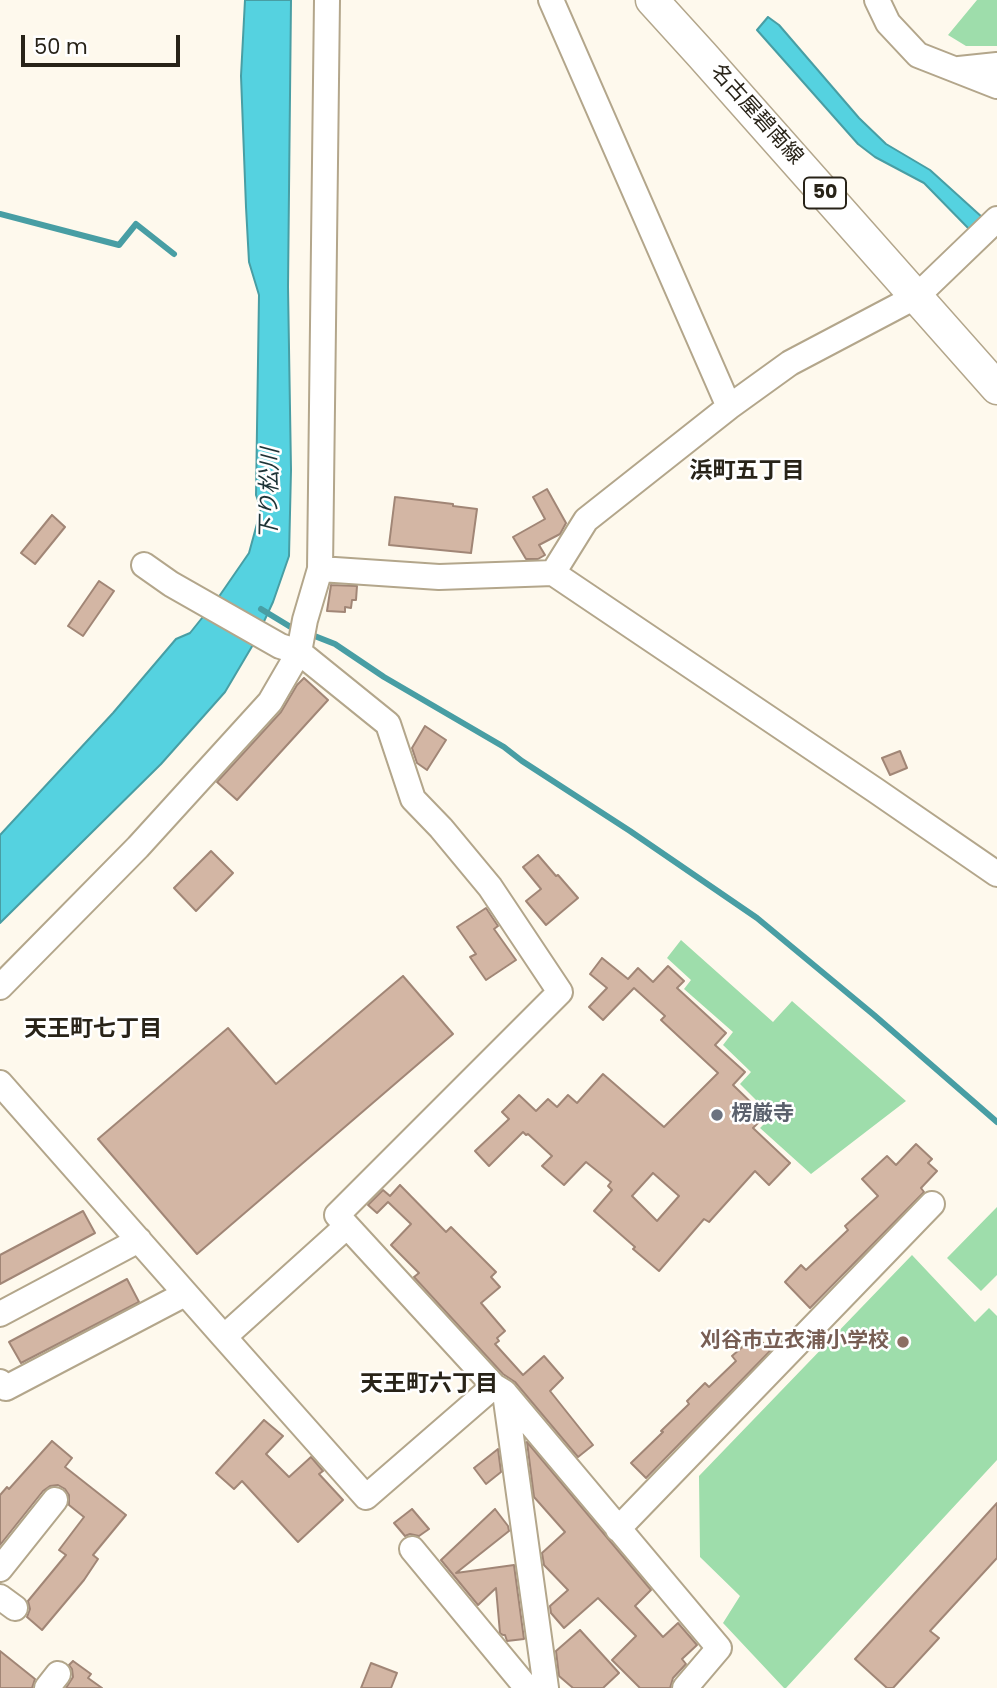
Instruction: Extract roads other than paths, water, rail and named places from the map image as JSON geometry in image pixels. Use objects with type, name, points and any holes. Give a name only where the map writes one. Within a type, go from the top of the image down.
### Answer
[{"type":"main road","name":"名古屋碧南線","points":[[652,0],[997,388]]},
{"type":"street","points":[[0,987],[138,847],[270,702],[305,621],[320,569],[327,0]]},
{"type":"street","points":[[551,0],[729,407]]},
{"type":"street","points":[[877,0],[888,23],[918,55],[997,86]]},
{"type":"street","points":[[955,70],[997,65]]},
{"type":"street","points":[[553,573],[586,520],[729,407],[790,363],[917,296],[997,219]]},
{"type":"street","points":[[144,565],[171,584],[293,648],[388,724],[413,799],[490,887],[560,992],[337,1215],[499,1389],[719,1648],[693,1685]]},
{"type":"street","points":[[320,569],[439,577],[553,573],[997,874]]},
{"type":"street","points":[[0,1083],[366,1497],[499,1389]]},
{"type":"street","points":[[618,1528],[932,1204]]},
{"type":"street","points":[[224,1337],[347,1226]]},
{"type":"street","points":[[0,1314],[139,1240]]},
{"type":"street","points":[[0,1382],[6,1388],[185,1294]]},
{"type":"street","points":[[499,1389],[546,1688]]},
{"type":"street","points":[[0,1569],[55,1500]]},
{"type":"street","points":[[412,1549],[527,1688]]},
{"type":"water","name":"下り松川","points":[[245,0],[291,0],[289,556],[273,602],[254,643],[225,692],[161,764],[0,923],[0,835],[113,713],[176,639],[190,633],[249,553],[261,509],[256,495],[259,295],[249,262],[241,76]]},
{"type":"water","points":[[768,17],[779,25],[859,118],[886,144],[930,170],[983,218],[971,231],[924,183],[875,157],[858,144],[757,30]]},
{"type":"waterway","points":[[0,214],[119,245],[136,224],[174,254]]},
{"type":"waterway","points":[[261,609],[297,630]]},
{"type":"waterway","points":[[307,633],[335,644],[384,677],[504,747],[757,918],[997,1122]]},
{"type":"place","name":"楞厳寺","points":[[717,1115]]},
{"type":"place","name":"刈谷市立衣浦小学校","points":[[903,1342]]},
{"type":"district","name":"浜町五丁目","points":[[747,472]]},
{"type":"district","name":"天王町七丁目","points":[[93,1030]]},
{"type":"district","name":"天王町六丁目","points":[[429,1385]]}]
